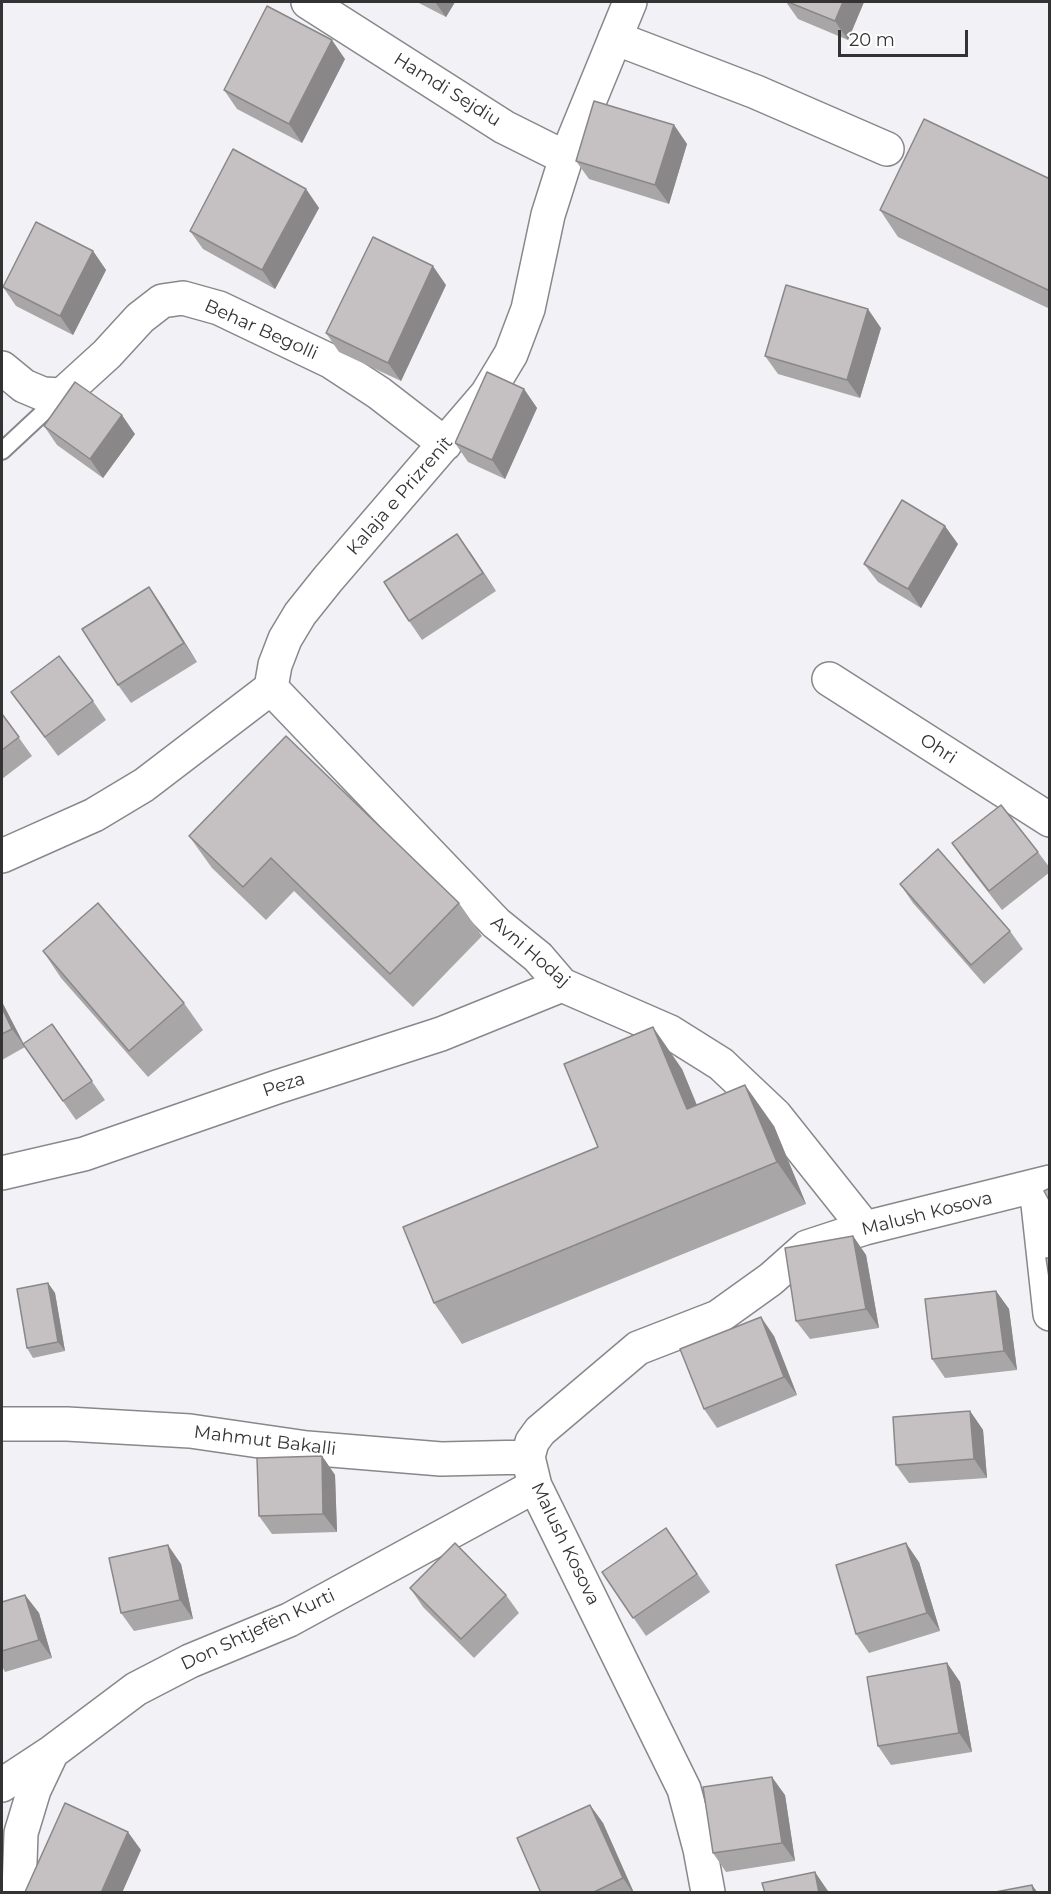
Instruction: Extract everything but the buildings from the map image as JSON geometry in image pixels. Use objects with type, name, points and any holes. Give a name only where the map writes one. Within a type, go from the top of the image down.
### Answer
[{"type":"street","name":"Kalaja e Prizrenit","points":[[271,688],[275,665],[285,639],[300,614],[487,394],[511,354],[528,309],[548,216],[566,158],[630,2]]},
{"type":"street","name":"Hamdi Sejdiu","points":[[321,7],[504,127],[566,158]]},
{"type":"street","points":[[615,38],[756,92],[887,149]]},
{"type":"street","name":"Behar Begolli","points":[[62,395],[107,354],[140,318],[162,301],[183,298],[219,308],[330,361],[379,393],[445,444]]},
{"type":"street","points":[[2,368],[24,386],[43,394],[62,395]]},
{"type":"street","name":"Ohri","points":[[829,679],[1049,818]]},
{"type":"street","points":[[2,856],[94,814],[144,785],[271,688]]},
{"type":"street","name":"Avni Hodaj","points":[[271,688],[496,923],[537,957],[562,985],[670,1032],[721,1064],[775,1115],[865,1228]]},
{"type":"street","name":"Peza","points":[[2,1173],[84,1154],[277,1087],[441,1034],[562,985]]},
{"type":"street","points":[[1043,1184],[1050,1314]]},
{"type":"street","name":"Malush Kosova","points":[[708,1893],[700,1849],[684,1789],[532,1472],[532,1442],[540,1431],[638,1348],[718,1317],[771,1279],[807,1247],[865,1228],[1043,1184]]},
{"type":"street","name":"Mahmut Bakalli","points":[[2,1424],[190,1431],[307,1448],[441,1459],[532,1472]]},
{"type":"street","name":"Don Shtjefën Kurti","points":[[2,1785],[52,1752],[136,1689],[190,1661],[290,1620],[532,1472]]},
{"type":"street","name":"Don Shtjefën Kurti","points":[[19,1893],[21,1833],[34,1790],[52,1752]]},
{"type":"lane","name":"Behar Begolli","points":[[2,451],[62,395]]}]
